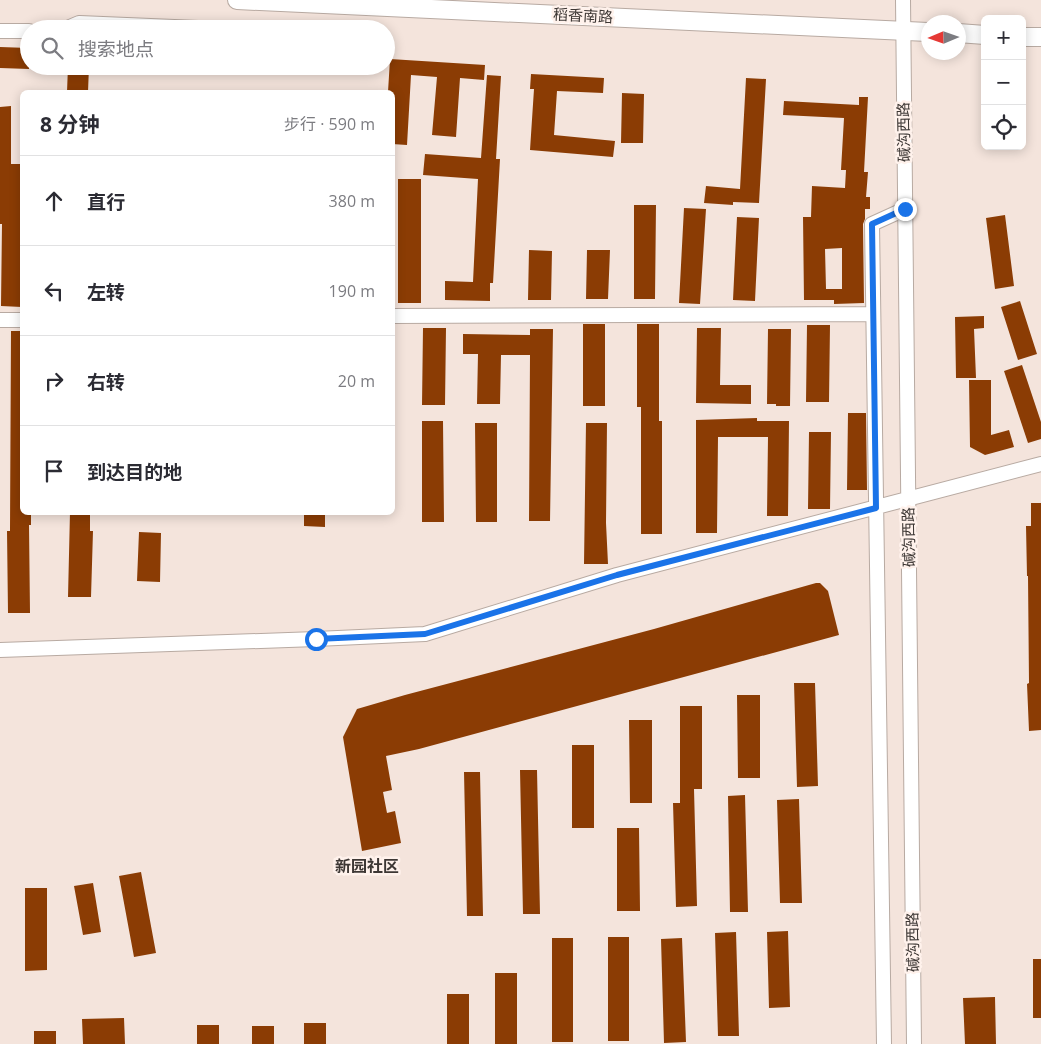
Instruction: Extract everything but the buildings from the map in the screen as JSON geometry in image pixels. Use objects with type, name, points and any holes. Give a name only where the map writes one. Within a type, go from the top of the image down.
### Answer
[{"type":"main road","name":"稻香南路","points":[[237,0],[921,32]]},
{"type":"main road","points":[[966,34],[981,35]]},
{"type":"main road","points":[[1026,36],[1041,37]]},
{"type":"street","name":"碱沟西路","points":[[903,0],[914,1044]]},
{"type":"street","points":[[0,31],[20,31]]},
{"type":"street","points":[[884,1044],[872,224],[905,209]]},
{"type":"street","points":[[395,316],[873,314]]},
{"type":"street","points":[[0,320],[20,320]]},
{"type":"street","points":[[0,650],[425,634],[617,575],[1041,464]]},
{"type":"district","name":"新园社区","points":[[367,866]]},
{"type":"route","points":[[316,639],[425,634],[617,575],[876,508],[872,224],[905,209]]}]
